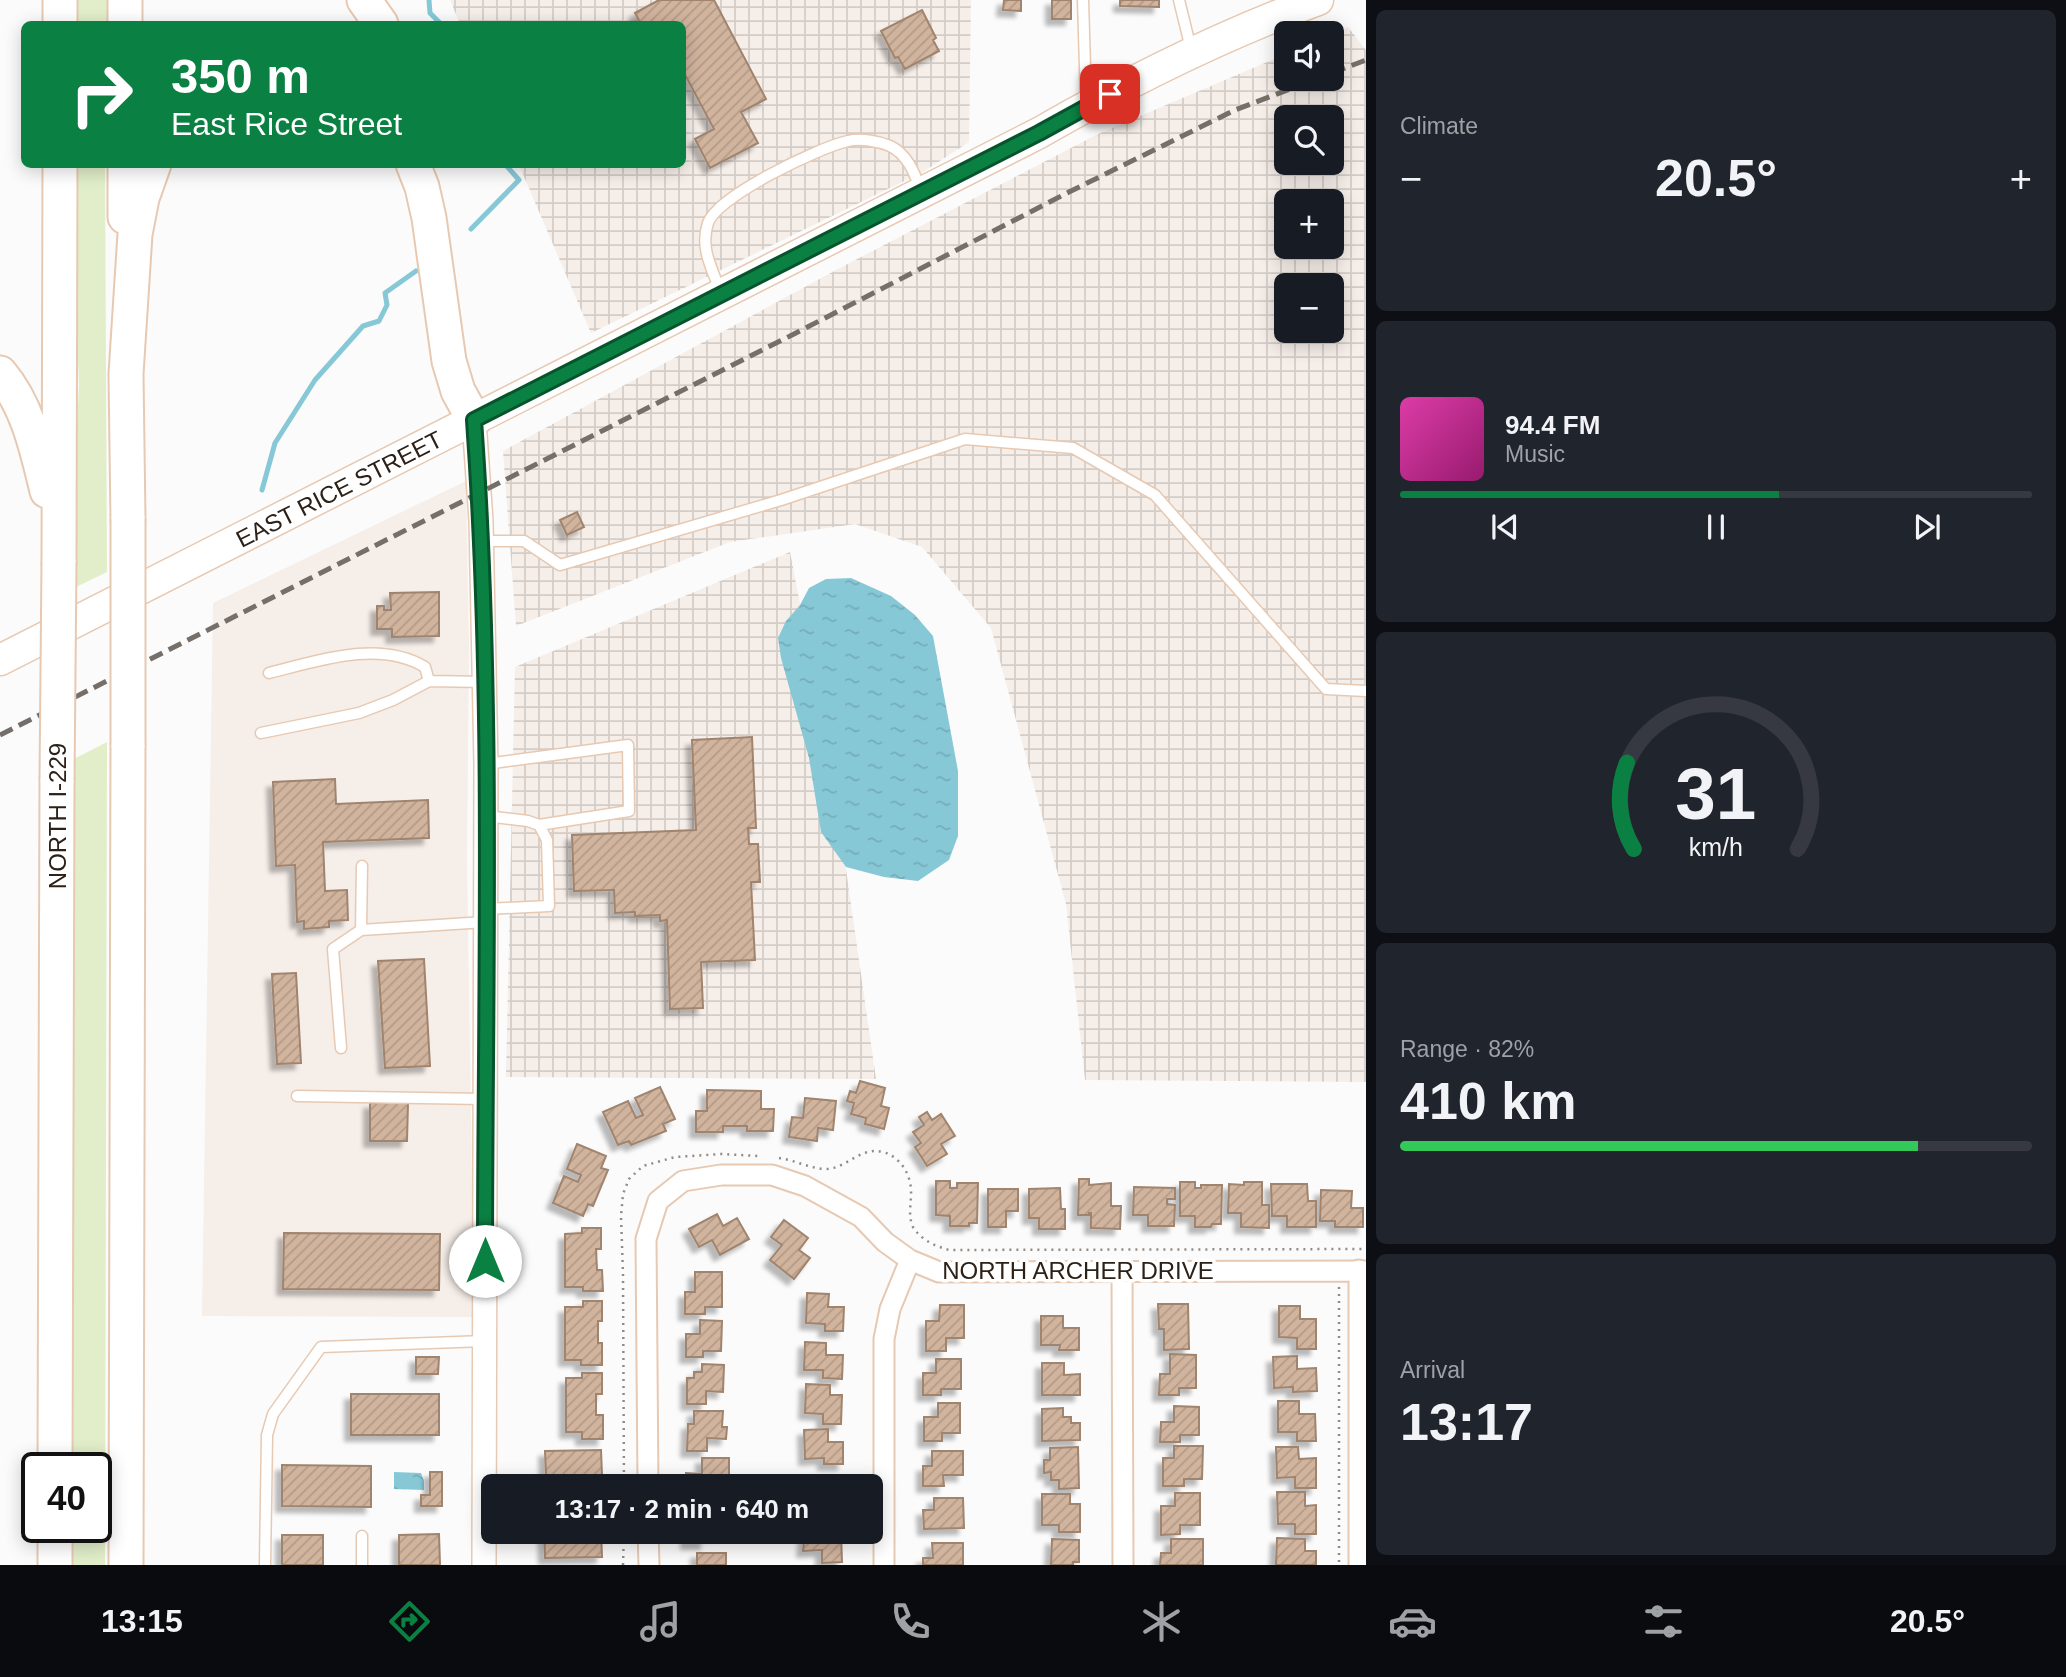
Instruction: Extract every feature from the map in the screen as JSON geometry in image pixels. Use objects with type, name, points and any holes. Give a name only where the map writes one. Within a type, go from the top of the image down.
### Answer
[{"type":"highway","points":[[60,21],[61,0]]},
{"type":"highway","points":[[125,0],[125,21]]},
{"type":"highway","points":[[364,0],[379,21]]},
{"type":"highway","name":"NORTH I-229","points":[[55,1452],[60,168]]},
{"type":"highway","points":[[125,168],[128,519],[126,1565]]},
{"type":"highway","points":[[126,374],[135,234],[142,198],[153,168]]},
{"type":"highway","points":[[415,168],[429,218],[449,361],[458,391],[474,420]]},
{"type":"highway","points":[[438,168],[464,334],[474,420]]},
{"type":"highway","points":[[0,373],[20,405],[34,438],[59,550]]},
{"type":"highway","points":[[55,1543],[55,1565]]},
{"type":"main road","name":"EAST RICE STREET","points":[[0,660],[1285,6],[1318,0]]},
{"type":"street","points":[[474,420],[481,541],[486,764],[484,1565]]},
{"type":"street","name":"NORTH ARCHER DRIVE","points":[[648,1474],[646,1239],[658,1201],[683,1181],[721,1175],[772,1175],[805,1186],[860,1217],[885,1242],[910,1261],[939,1272],[1363,1271]]},
{"type":"street","points":[[884,1565],[884,1339],[890,1309],[910,1261]]},
{"type":"street","points":[[1359,1565],[1363,1271]]},
{"type":"street","points":[[1122,1272],[1123,1565]]},
{"type":"street","points":[[648,1544],[649,1565]]},
{"type":"lane","points":[[1083,0],[1087,106]]},
{"type":"lane","points":[[1179,0],[1192,53]]},
{"type":"lane","points":[[721,293],[705,250],[705,236],[709,220],[720,206],[747,186],[833,145],[852,140],[890,146],[901,153],[912,167],[922,192]]},
{"type":"lane","points":[[481,541],[524,541],[560,565],[781,500],[965,439],[1073,449],[1156,495],[1326,688],[1366,691]]},
{"type":"lane","points":[[268,673],[352,654],[393,654],[425,667],[429,681]]},
{"type":"lane","points":[[261,733],[359,713],[393,700],[429,681],[484,682]]},
{"type":"lane","points":[[486,764],[628,745],[629,811],[540,825],[486,816]]},
{"type":"lane","points":[[341,1048],[333,948],[361,930],[549,906],[547,840],[540,825]]},
{"type":"lane","points":[[361,930],[362,866]]},
{"type":"lane","points":[[297,1096],[485,1099]]},
{"type":"lane","points":[[265,1565],[267,1435],[273,1414],[321,1347],[485,1341]]},
{"type":"lane","points":[[362,1536],[362,1565]]},
{"type":"path","points":[[1339,1287],[1339,1565]]},
{"type":"path","points":[[623,1565],[624,1544]]},
{"type":"shaded area","points":[[450,0],[971,0],[969,142],[923,172],[591,333],[520,168],[686,168],[686,21],[459,21]]},
{"type":"shaded area","points":[[1348,27],[1366,50],[1366,1082],[1085,1080],[1066,904],[991,628],[922,547],[855,524],[730,542],[516,626],[503,451],[838,269],[1098,134],[1274,59],[1274,91],[1344,91],[1344,29]]},
{"type":"shaded area","points":[[466,481],[469,644],[467,858],[474,1317],[202,1316],[213,603]]},
{"type":"shaded area","points":[[790,552],[830,758],[876,1079],[506,1077],[515,667]]},
{"type":"green space","points":[[74,0],[107,0],[107,21],[74,21]]},
{"type":"green space","points":[[74,168],[105,168],[107,572],[76,587],[73,511],[79,385]]},
{"type":"green space","points":[[107,742],[105,1452],[71,1452],[72,760]]},
{"type":"green space","points":[[71,1543],[105,1543],[105,1565],[71,1565]]},
{"type":"water","points":[[851,578],[891,596],[915,615],[933,636],[958,771],[958,836],[949,860],[918,881],[884,877],[846,867],[821,832],[809,758],[781,658],[778,638],[786,621],[800,605],[809,588],[826,579]]},
{"type":"water","points":[[394,1472],[421,1473],[424,1490],[394,1489]]},
{"type":"building","points":[[659,0],[714,0],[766,99],[741,112],[758,143],[710,168],[695,139],[714,129],[686,76],[686,21],[639,21],[635,13]]},
{"type":"building","points":[[1004,0],[1021,0],[1021,11],[1003,10]]},
{"type":"building","points":[[1052,0],[1071,0],[1071,19],[1052,19]]},
{"type":"building","points":[[1120,0],[1159,0],[1159,7],[1120,6]]},
{"type":"building","points":[[922,10],[936,38],[933,40],[939,51],[905,69],[898,57],[895,58],[881,31]]},
{"type":"building","points":[[577,512],[584,527],[567,535],[560,520]]},
{"type":"building","points":[[439,592],[439,636],[392,637],[392,629],[377,629],[377,606],[391,610],[390,593]]},
{"type":"building","points":[[752,737],[756,828],[748,828],[749,844],[758,844],[760,882],[751,882],[755,960],[701,962],[703,1008],[670,1009],[667,920],[660,921],[660,915],[635,916],[635,912],[615,913],[614,890],[574,891],[572,835],[696,830],[692,740]]},
{"type":"building","points":[[335,779],[336,804],[428,800],[429,838],[323,842],[325,891],[347,890],[348,920],[329,921],[329,927],[304,929],[304,921],[297,922],[295,865],[276,866],[273,782]]},
{"type":"building","points":[[424,959],[430,1066],[385,1068],[378,961]]},
{"type":"building","points":[[296,973],[301,1063],[277,1064],[272,974]]},
{"type":"building","points":[[860,1081],[885,1088],[881,1106],[889,1108],[884,1129],[865,1124],[866,1118],[851,1114],[854,1103],[847,1101],[850,1091],[856,1093]]},
{"type":"building","points":[[660,1087],[675,1119],[663,1124],[666,1131],[631,1145],[629,1141],[618,1145],[603,1112],[628,1101],[636,1118],[643,1115],[635,1098]]},
{"type":"building","points":[[707,1090],[761,1091],[761,1109],[774,1109],[773,1131],[747,1131],[747,1126],[723,1126],[723,1132],[696,1132],[696,1111],[707,1111]]},
{"type":"building","points":[[805,1098],[836,1101],[833,1130],[818,1128],[817,1141],[789,1137],[792,1117],[803,1118]]},
{"type":"building","points":[[370,1103],[408,1103],[407,1141],[370,1141]]},
{"type":"building","points":[[927,1112],[932,1120],[941,1114],[955,1136],[941,1144],[947,1154],[927,1166],[915,1147],[921,1143],[913,1132],[924,1125],[919,1117]]},
{"type":"building","points":[[577,1144],[606,1156],[601,1168],[608,1170],[593,1206],[588,1204],[583,1216],[553,1203],[564,1176],[578,1182],[581,1175],[567,1169]]},
{"type":"building","points":[[1079,1179],[1089,1179],[1089,1185],[1111,1183],[1111,1206],[1121,1206],[1120,1229],[1091,1228],[1091,1213],[1078,1215]]},
{"type":"building","points":[[936,1181],[950,1181],[950,1188],[957,1188],[957,1183],[978,1183],[977,1223],[950,1226],[950,1216],[936,1215]]},
{"type":"building","points":[[1180,1182],[1195,1182],[1195,1188],[1201,1188],[1201,1185],[1222,1185],[1221,1224],[1195,1227],[1195,1216],[1180,1216]]},
{"type":"building","points":[[1244,1182],[1262,1182],[1262,1205],[1269,1205],[1269,1228],[1241,1227],[1241,1213],[1228,1213],[1229,1184],[1244,1185]]},
{"type":"building","points":[[1271,1184],[1307,1184],[1308,1201],[1316,1201],[1316,1227],[1287,1227],[1287,1216],[1272,1216]]},
{"type":"building","points":[[1134,1187],[1175,1188],[1175,1199],[1167,1199],[1167,1204],[1175,1205],[1174,1226],[1148,1226],[1148,1215],[1133,1215]]},
{"type":"building","points":[[1060,1188],[1061,1209],[1065,1209],[1065,1229],[1039,1229],[1039,1218],[1029,1218],[1029,1189]]},
{"type":"building","points":[[988,1189],[1018,1189],[1018,1211],[1006,1211],[1006,1227],[988,1227]]},
{"type":"building","points":[[1321,1190],[1352,1191],[1351,1208],[1363,1208],[1363,1227],[1335,1227],[1335,1221],[1320,1221]]},
{"type":"building","points":[[717,1214],[723,1226],[737,1218],[749,1239],[720,1255],[712,1240],[699,1247],[689,1229]]},
{"type":"building","points":[[784,1220],[808,1238],[799,1250],[810,1258],[794,1279],[770,1260],[782,1245],[771,1237]]},
{"type":"building","points":[[582,1228],[601,1228],[601,1249],[596,1249],[597,1270],[602,1270],[603,1291],[565,1287],[565,1234],[582,1233]]},
{"type":"building","points":[[284,1233],[440,1234],[439,1290],[283,1289]]},
{"type":"building","points":[[695,1272],[722,1272],[722,1307],[705,1307],[705,1314],[685,1314],[685,1292],[695,1292]]},
{"type":"building","points":[[807,1293],[829,1294],[828,1307],[844,1307],[843,1331],[825,1331],[825,1324],[806,1323]]},
{"type":"building","points":[[583,1301],[602,1301],[598,1343],[602,1343],[602,1365],[581,1365],[581,1360],[565,1360],[565,1307],[583,1307]]},
{"type":"building","points":[[1158,1304],[1188,1304],[1189,1349],[1164,1350],[1164,1329],[1159,1329]]},
{"type":"building","points":[[940,1305],[964,1305],[964,1338],[946,1338],[946,1351],[926,1351],[926,1321],[939,1321]]},
{"type":"building","points":[[1279,1306],[1300,1306],[1300,1319],[1316,1319],[1316,1349],[1297,1349],[1297,1338],[1279,1337]]},
{"type":"building","points":[[1041,1316],[1063,1316],[1063,1328],[1079,1328],[1079,1350],[1059,1350],[1060,1345],[1041,1345]]},
{"type":"building","points":[[700,1320],[722,1321],[721,1351],[703,1351],[703,1357],[686,1357],[686,1334],[700,1334]]},
{"type":"building","points":[[805,1342],[826,1343],[826,1355],[843,1355],[842,1379],[823,1378],[823,1370],[804,1370]]},
{"type":"building","points":[[1170,1354],[1196,1355],[1196,1388],[1179,1388],[1179,1395],[1159,1395],[1160,1374],[1170,1374]]},
{"type":"building","points":[[1297,1356],[1297,1369],[1316,1368],[1317,1391],[1293,1392],[1293,1387],[1274,1388],[1273,1357]]},
{"type":"building","points":[[416,1357],[439,1357],[438,1374],[416,1374]]},
{"type":"building","points":[[936,1359],[961,1359],[961,1389],[941,1389],[941,1395],[923,1395],[923,1373],[936,1373]]},
{"type":"building","points":[[1042,1363],[1064,1363],[1064,1375],[1080,1374],[1080,1395],[1042,1395]]},
{"type":"building","points":[[702,1364],[724,1365],[723,1392],[706,1391],[706,1404],[687,1404],[687,1378],[694,1378],[694,1372],[702,1372]]},
{"type":"building","points":[[582,1373],[602,1373],[602,1394],[596,1394],[596,1415],[603,1415],[603,1439],[582,1439],[582,1432],[566,1432],[566,1378],[582,1378]]},
{"type":"building","points":[[806,1384],[830,1385],[830,1395],[842,1395],[841,1424],[823,1424],[823,1414],[805,1413]]},
{"type":"building","points":[[351,1394],[439,1394],[439,1435],[351,1435]]},
{"type":"building","points":[[1278,1401],[1299,1401],[1299,1414],[1315,1414],[1316,1441],[1297,1441],[1297,1432],[1278,1432]]},
{"type":"building","points":[[938,1403],[960,1403],[960,1433],[942,1433],[942,1441],[924,1441],[924,1417],[938,1417]]},
{"type":"building","points":[[1174,1406],[1199,1407],[1199,1435],[1180,1435],[1180,1442],[1160,1442],[1161,1422],[1174,1422]]},
{"type":"building","points":[[1063,1408],[1063,1417],[1071,1417],[1071,1423],[1080,1423],[1080,1440],[1042,1441],[1042,1409]]},
{"type":"building","points":[[694,1411],[723,1411],[722,1427],[727,1427],[726,1439],[707,1438],[707,1451],[687,1451],[688,1424],[694,1424]]},
{"type":"building","points":[[828,1429],[828,1442],[843,1442],[843,1464],[824,1464],[824,1458],[805,1459],[804,1430]]},
{"type":"building","points":[[1174,1446],[1203,1446],[1202,1479],[1184,1479],[1184,1486],[1163,1486],[1163,1458],[1174,1458]]},
{"type":"building","points":[[1078,1447],[1079,1488],[1059,1489],[1059,1480],[1051,1480],[1051,1472],[1044,1473],[1044,1460],[1050,1460],[1050,1448]]},
{"type":"building","points":[[1276,1447],[1298,1447],[1299,1459],[1316,1458],[1316,1488],[1295,1488],[1295,1477],[1277,1478]]},
{"type":"building","points":[[601,1450],[602,1474],[546,1474],[545,1451]]},
{"type":"building","points":[[932,1451],[963,1451],[963,1475],[943,1475],[944,1486],[923,1486],[923,1466],[932,1466]]},
{"type":"building","points":[[702,1458],[729,1458],[729,1474],[702,1474]]},
{"type":"building","points":[[282,1465],[371,1466],[371,1507],[282,1506]]},
{"type":"building","points":[[430,1472],[442,1472],[442,1506],[421,1506],[421,1495],[430,1495]]},
{"type":"building","points":[[1277,1492],[1305,1492],[1305,1506],[1316,1505],[1316,1534],[1295,1534],[1295,1524],[1278,1524]]},
{"type":"building","points":[[1175,1493],[1200,1493],[1200,1525],[1180,1525],[1180,1534],[1161,1535],[1161,1506],[1175,1506]]},
{"type":"building","points":[[1042,1494],[1070,1494],[1070,1504],[1080,1504],[1080,1532],[1059,1532],[1059,1525],[1042,1525]]},
{"type":"building","points":[[934,1498],[963,1498],[964,1528],[924,1529],[923,1510],[934,1510]]},
{"type":"building","points":[[439,1534],[440,1565],[399,1565],[399,1535]]},
{"type":"building","points":[[282,1535],[323,1535],[323,1565],[282,1565]]},
{"type":"building","points":[[1277,1538],[1305,1539],[1305,1551],[1316,1551],[1316,1565],[1276,1565]]},
{"type":"building","points":[[1052,1539],[1079,1540],[1079,1562],[1073,1562],[1073,1565],[1051,1565]]},
{"type":"building","points":[[1171,1539],[1203,1539],[1203,1565],[1160,1565],[1161,1553],[1171,1553]]},
{"type":"building","points":[[932,1543],[963,1543],[963,1565],[923,1565],[923,1558],[933,1558]]},
{"type":"building","points":[[544,1544],[602,1544],[602,1557],[545,1558]]},
{"type":"building","points":[[804,1544],[841,1544],[842,1562],[822,1563],[822,1550],[803,1551]]},
{"type":"building","points":[[697,1553],[726,1553],[726,1565],[697,1565]]},
{"type":"waterway","points":[[429,0],[430,13],[438,21]]},
{"type":"waterway","points":[[471,229],[519,180],[508,168]]},
{"type":"waterway","points":[[262,490],[275,443],[315,380],[363,326],[379,321],[387,305],[385,293],[416,271]]},
{"type":"railway","points":[[1344,68],[1366,60]]},
{"type":"railway","points":[[0,735],[1069,192],[1235,110],[1285,91]]},
{"type":"route","points":[[485,1261],[486,764],[481,521],[474,420],[1039,133],[1110,94]]}]
